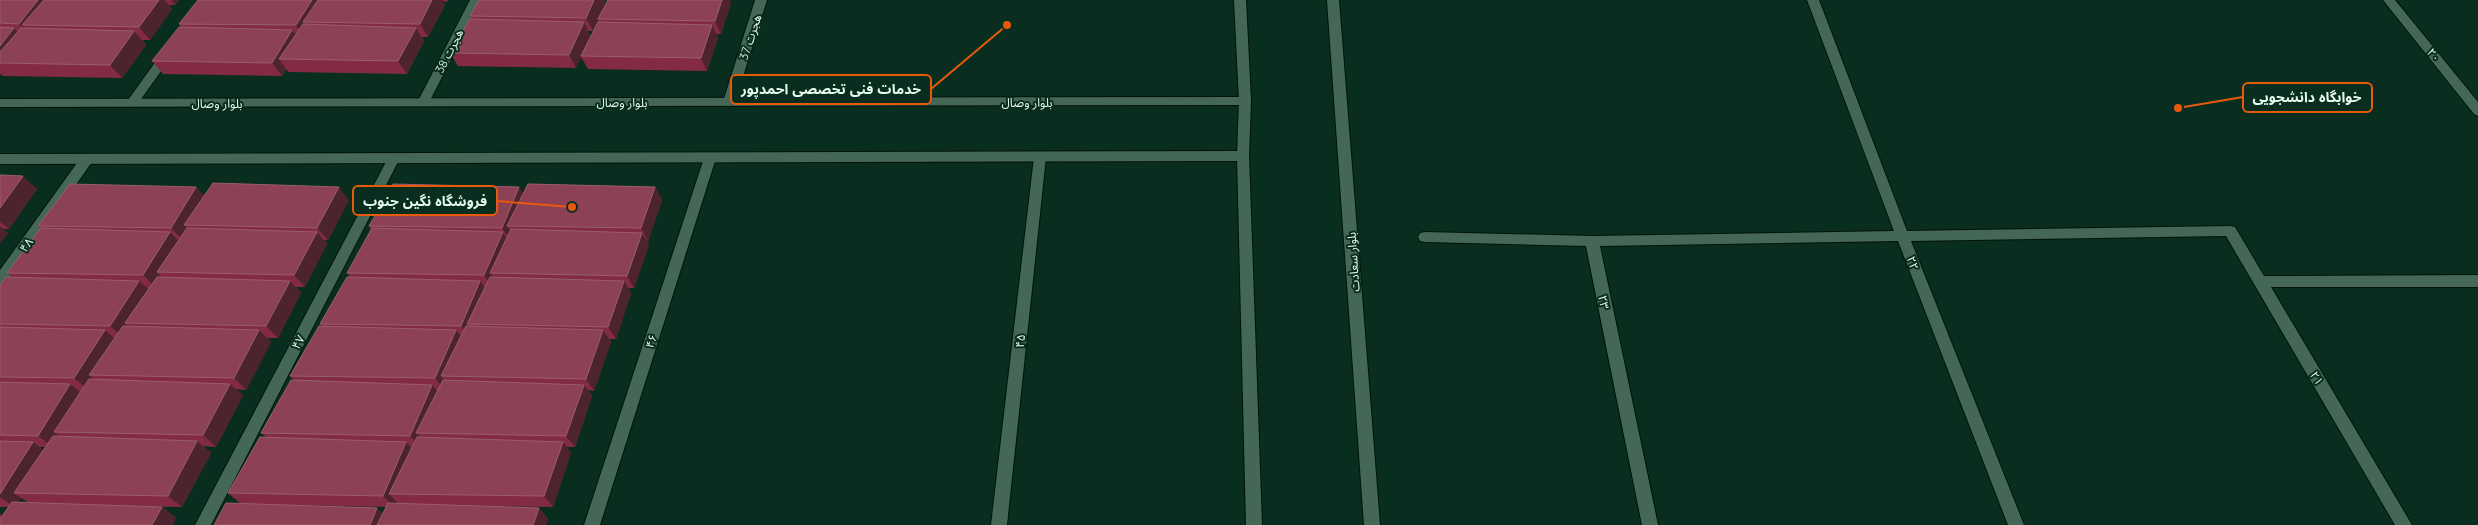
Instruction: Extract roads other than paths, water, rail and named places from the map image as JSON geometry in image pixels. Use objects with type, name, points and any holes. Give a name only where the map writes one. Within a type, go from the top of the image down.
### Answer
[{"type":"street","name":"هجرت 38","points":[[423,102],[476,0]]},
{"type":"street","name":"هجرت 37","points":[[729,102],[761,0]]},
{"type":"street","points":[[1240,0],[1245,101],[1243,156],[1254,525]]},
{"type":"street","name":"بلوار سعادت","points":[[1333,0],[1372,525]]},
{"type":"street","name":"۲۲","points":[[1813,0],[1903,237],[2016,525]]},
{"type":"street","name":"۲۰","points":[[2390,0],[2478,111]]},
{"type":"street","points":[[132,103],[177,40]]},
{"type":"street","name":"بلوار وصال","points":[[0,103],[1245,101]]},
{"type":"street","points":[[0,159],[1243,156]]},
{"type":"street","name":"۴۵","points":[[999,525],[1040,157]]},
{"type":"street","name":"۴۷","points":[[203,525],[394,158]]},
{"type":"street","name":"۴۶","points":[[592,525],[710,158]]},
{"type":"street","name":"۴۸","points":[[0,281],[87,159]]},
{"type":"street","name":"۲۱","points":[[1903,237],[2230,231],[2404,525]]},
{"type":"street","points":[[1425,237],[1592,241],[1903,237]]},
{"type":"street","name":"۲۳","points":[[1592,241],[1650,525]]},
{"type":"street","points":[[2260,282],[2478,281]]},
{"type":"place","name":"خدمات فنی تخصصی احمدپور","points":[[1007,25]]},
{"type":"place","name":"خوابگاه دانشجویی","points":[[2178,108]]},
{"type":"place","name":"فروشگاه نگین جنوب","points":[[572,207]]}]
